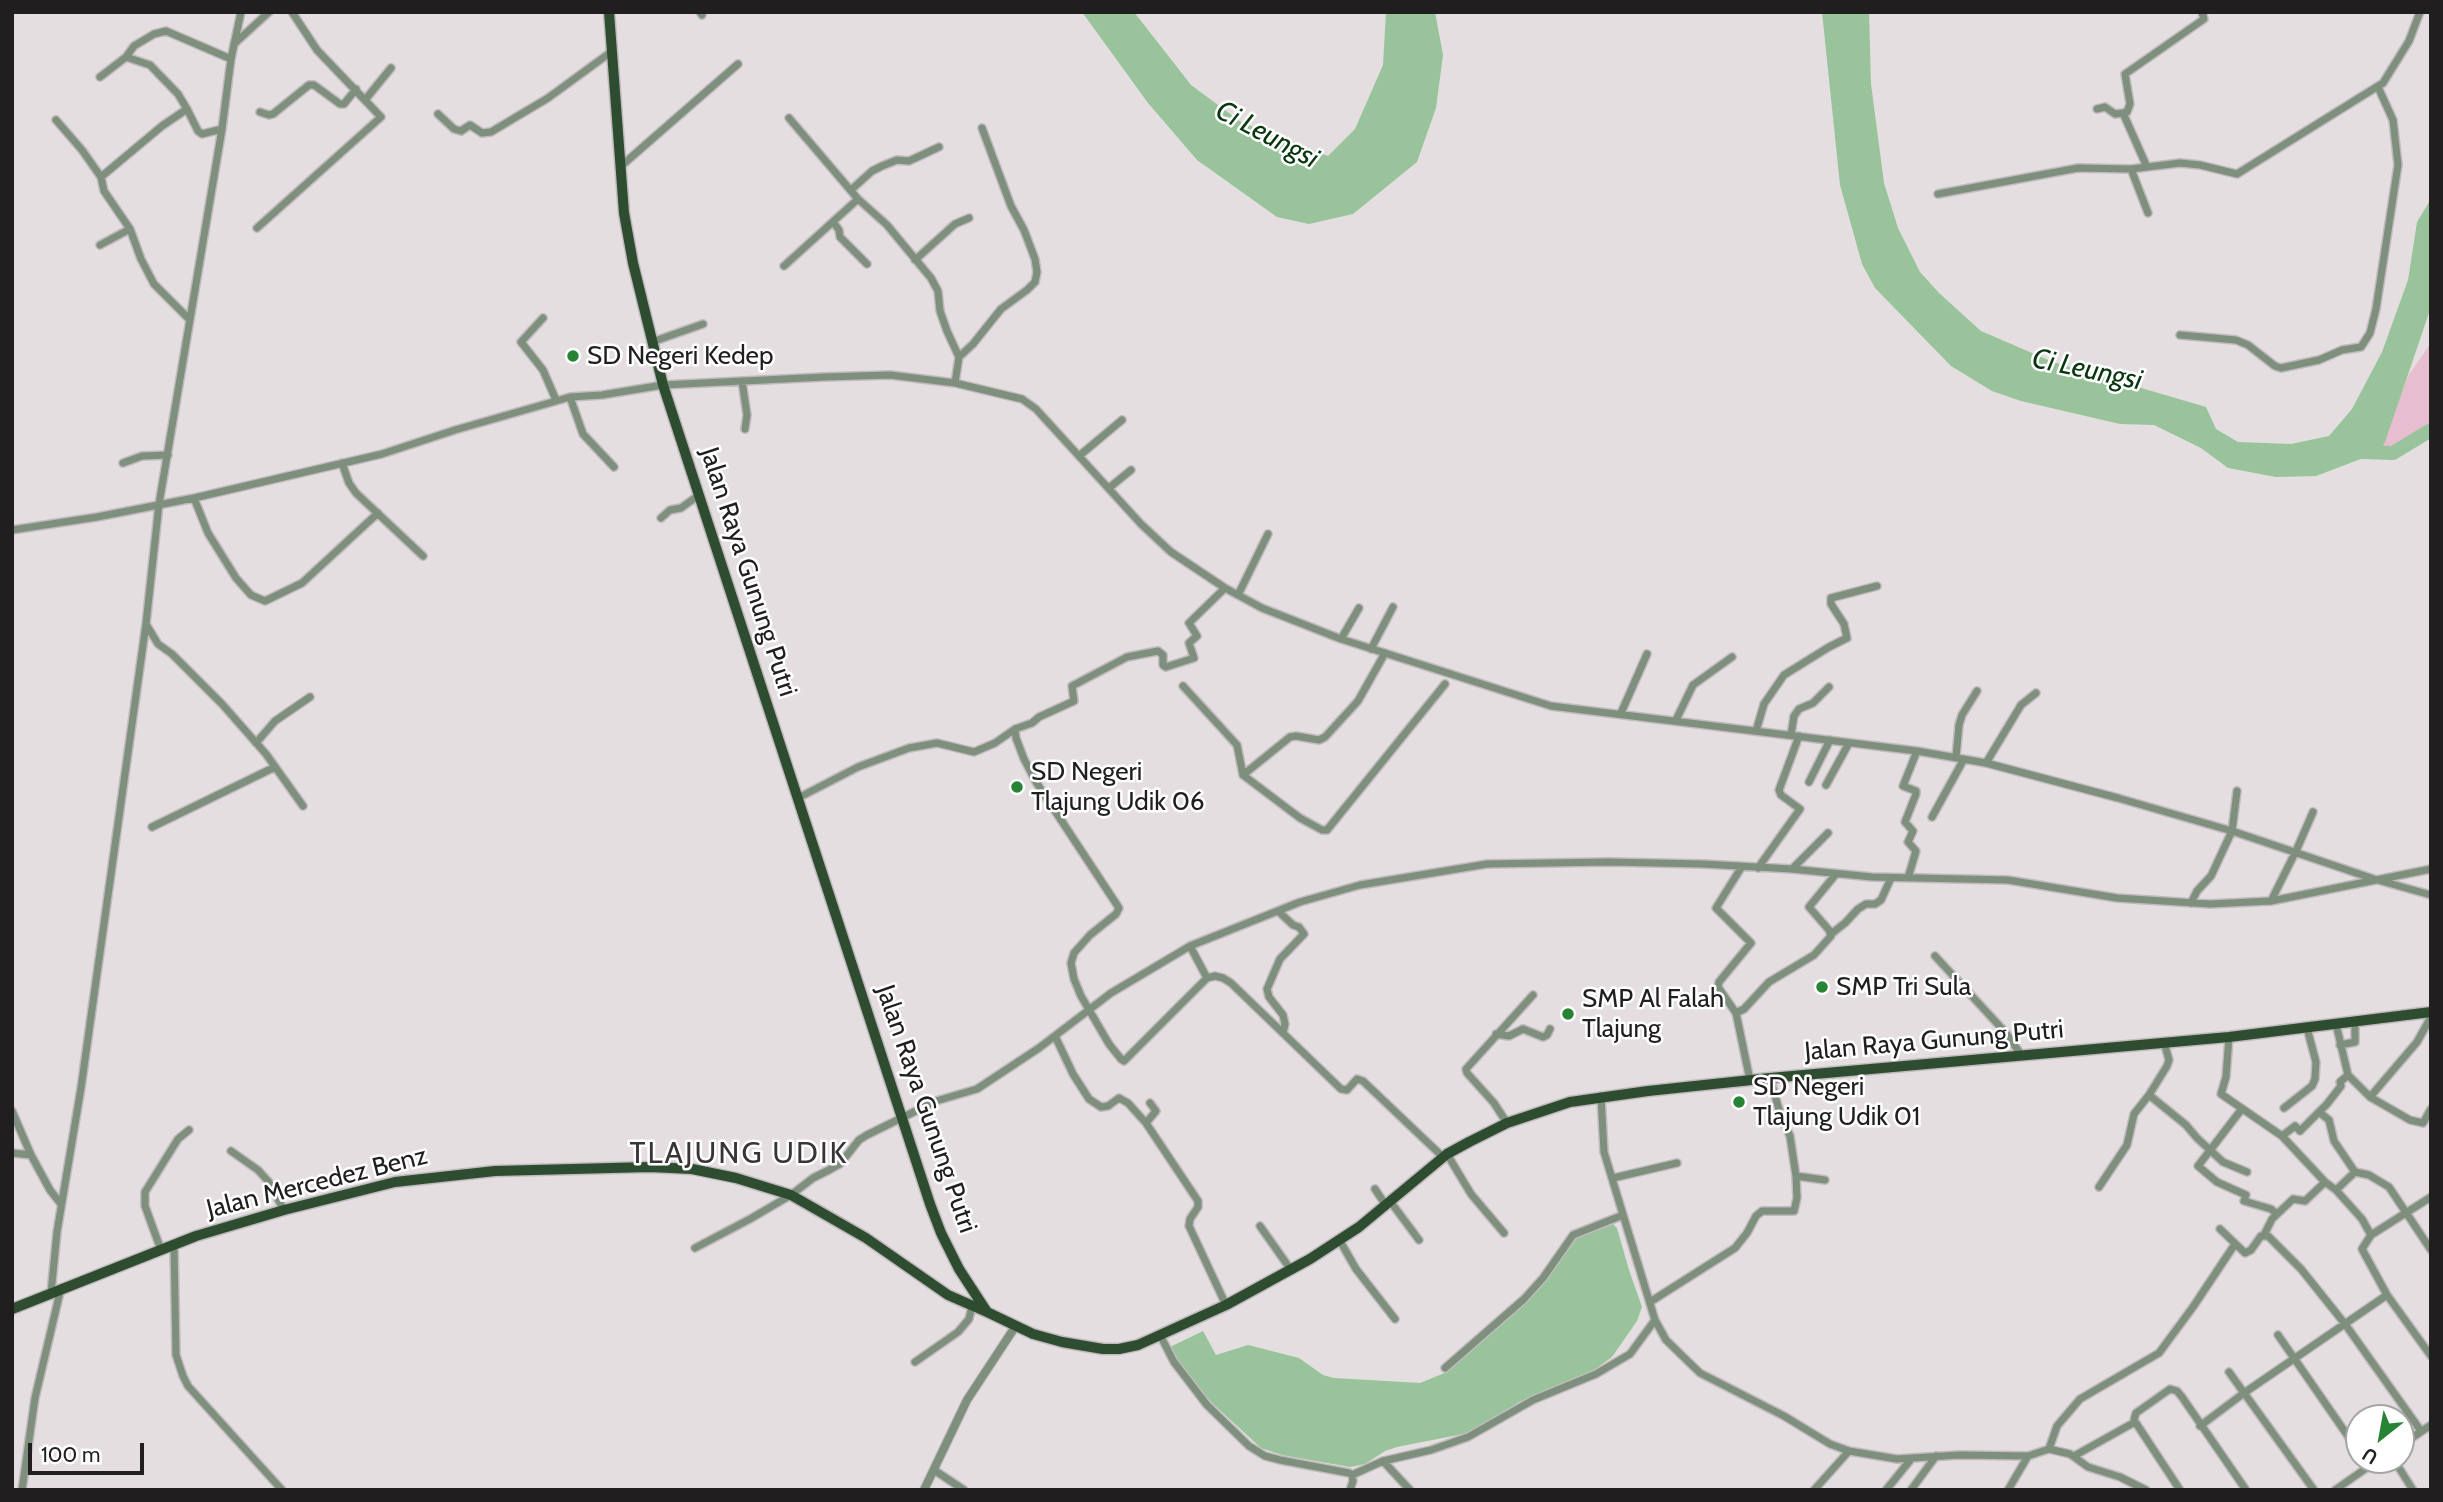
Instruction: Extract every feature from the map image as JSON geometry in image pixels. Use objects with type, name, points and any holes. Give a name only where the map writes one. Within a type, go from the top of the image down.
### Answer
[{"type":"main road","name":"Jalan Raya Gunung Putri","points":[[609,12],[619,167],[626,225],[663,385],[941,1233],[959,1269],[987,1312],[1032,1334],[1062,1342],[1102,1349],[1138,1345],[1226,1305],[1339,1241],[1445,1156],[1507,1123],[1570,1102],[1601,1096],[1750,1080],[2229,1037],[2431,1015]]},
{"type":"main road","name":"Jalan Mercedez Benz","points":[[12,1309],[196,1236],[395,1182],[495,1171],[603,1166],[692,1169],[754,1182],[791,1195],[866,1238],[948,1295],[987,1312]]},
{"type":"street","points":[[22,1490],[56,1291],[61,1204],[83,1076],[146,624],[159,504],[222,129],[231,58],[242,12]]},
{"type":"street","points":[[234,45],[269,12]]},
{"type":"street","points":[[257,228],[381,117],[317,50],[292,12]]},
{"type":"street","points":[[2097,109],[2105,107],[2115,114],[2127,112],[2130,106],[2125,74],[2204,19],[2202,12]]},
{"type":"street","points":[[1938,194],[2078,168],[2131,169],[2188,163],[2237,174],[2378,87],[2386,79],[2409,41],[2420,12]]},
{"type":"street","points":[[100,77],[126,57],[134,46],[153,34],[166,30],[231,58]]},
{"type":"street","points":[[438,114],[454,129],[461,131],[473,125],[478,131],[491,132],[548,98],[611,52]]},
{"type":"street","points":[[126,57],[150,65],[178,94],[198,131],[202,134],[222,129]]},
{"type":"street","points":[[619,167],[738,64]]},
{"type":"street","points":[[365,100],[391,68]]},
{"type":"street","points":[[260,112],[269,116],[273,114],[309,85],[314,85],[340,104],[344,104],[356,89]]},
{"type":"street","points":[[2180,335],[2236,340],[2281,368],[2361,347],[2370,333],[2376,309],[2398,164],[2393,120],[2378,87]]},
{"type":"street","points":[[101,177],[162,126],[187,109]]},
{"type":"street","points":[[2123,113],[2147,167]]},
{"type":"street","points":[[789,118],[858,199],[887,225],[931,278],[938,291],[940,312],[960,357]]},
{"type":"street","points":[[56,120],[101,177],[110,204],[130,229],[154,284],[188,319]]},
{"type":"street","points":[[955,383],[960,357],[1001,309],[1035,282],[1037,272],[1024,230],[1011,206],[982,128]]},
{"type":"street","points":[[851,190],[872,171],[882,166],[897,160],[909,161],[939,147]]},
{"type":"street","points":[[2131,169],[2148,213]]},
{"type":"street","points":[[784,266],[858,199]]},
{"type":"street","points":[[915,260],[955,224],[969,218]]},
{"type":"street","points":[[833,222],[840,237],[867,264]]},
{"type":"street","points":[[100,245],[130,229]]},
{"type":"street","points":[[543,318],[521,342],[543,370],[556,400]]},
{"type":"street","points":[[652,342],[703,324]]},
{"type":"street","points":[[12,530],[194,498],[342,463],[570,397],[602,395],[663,385],[742,380],[890,375],[955,383],[1022,398],[1036,409],[1141,524],[1171,552],[1225,588],[1262,608],[1341,639],[1551,706],[1917,751],[1986,763],[2232,831],[2431,895]]},
{"type":"street","points":[[742,380],[747,415],[745,429]]},
{"type":"street","points":[[570,397],[583,434],[614,467]]},
{"type":"street","points":[[1079,456],[1122,420]]},
{"type":"street","points":[[122,463],[142,456],[168,455]]},
{"type":"street","points":[[342,463],[352,489],[423,556]]},
{"type":"street","points":[[1109,488],[1131,470]]},
{"type":"street","points":[[661,518],[670,510],[681,508],[699,495]]},
{"type":"street","points":[[194,498],[208,533],[236,578],[251,595],[265,601],[302,583],[379,513]]},
{"type":"street","points":[[1238,595],[1268,534]]},
{"type":"street","points":[[1756,731],[1764,704],[1784,675],[1847,638],[1844,624],[1834,611],[1831,598],[1877,586]]},
{"type":"street","points":[[798,798],[858,767],[909,748],[936,743],[974,752],[995,743],[1015,729],[1074,701],[1072,686],[1127,657],[1158,651],[1163,655],[1163,665],[1166,667],[1194,658],[1189,642],[1197,636],[1189,623],[1225,588]]},
{"type":"street","points":[[1371,649],[1393,607]]},
{"type":"street","points":[[1341,639],[1359,608]]},
{"type":"street","points":[[146,624],[158,644],[172,654],[222,704],[256,743],[303,806]]},
{"type":"street","points":[[1243,775],[1290,737],[1319,740],[1325,737],[1358,701],[1385,653]]},
{"type":"street","points":[[1621,713],[1647,654]]},
{"type":"street","points":[[1676,720],[1693,685],[1732,657]]},
{"type":"street","points":[[1184,686],[1237,745],[1243,775],[1300,818],[1327,830],[1445,684]]},
{"type":"street","points":[[1758,867],[1800,809],[1781,796],[1779,790],[1795,736],[1794,716],[1799,709],[1813,703],[1829,687]]},
{"type":"street","points":[[1933,817],[1960,758],[1959,725],[1962,715],[1977,691]]},
{"type":"street","points":[[1986,763],[2021,705],[2036,693]]},
{"type":"street","points":[[256,743],[275,720],[310,697]]},
{"type":"street","points":[[1015,729],[1024,759],[1036,782],[1119,908],[1116,914],[1086,939],[1072,957],[1074,979],[1089,1011],[1108,1044],[1121,1059],[1124,1060],[1207,978],[1219,976],[1231,983],[1343,1091],[1357,1079],[1363,1081],[1445,1156],[1471,1194],[1504,1233]]},
{"type":"street","points":[[1809,782],[1830,740]]},
{"type":"street","points":[[1826,785],[1849,743]]},
{"type":"street","points":[[1908,878],[1916,851],[1908,842],[1913,831],[1905,822],[1916,791],[1903,786],[1917,751]]},
{"type":"street","points":[[152,827],[275,766]]},
{"type":"street","points":[[2192,903],[2197,891],[2211,876],[2232,831],[2236,791]]},
{"type":"street","points":[[2271,901],[2313,812]]},
{"type":"street","points":[[1792,869],[1828,833]]},
{"type":"street","points":[[695,1248],[791,1195],[813,1178],[839,1164],[859,1140],[936,1101],[977,1089],[1126,984],[1190,946],[1278,911],[1347,888],[1487,864],[1608,862],[1758,867],[1891,878],[2008,880],[2117,898],[2192,903],[2271,901],[2431,869]]},
{"type":"street","points":[[1741,867],[1716,908],[1751,943],[1719,982],[1718,987],[1736,1013],[1750,1080]]},
{"type":"street","points":[[1831,934],[1809,907],[1836,874]]},
{"type":"street","points":[[1736,1013],[1744,1009],[1769,982],[1814,955],[1831,934],[1846,923],[1858,909],[1881,900],[1891,878]]},
{"type":"street","points":[[1278,911],[1304,934],[1280,958],[1268,989],[1269,998],[1283,1014],[1283,1033]]},
{"type":"street","points":[[1190,946],[1207,978]]},
{"type":"street","points":[[1935,956],[2006,1033],[2022,1056]]},
{"type":"street","points":[[1507,1123],[1494,1102],[1465,1070],[1534,995]]},
{"type":"street","points":[[2370,1097],[2417,1042],[2431,1015]]},
{"type":"street","points":[[2340,1045],[2355,1042],[2355,1022]]},
{"type":"street","points":[[2336,1024],[2348,1075],[2370,1097],[2388,1109],[2421,1124],[2431,1109]]},
{"type":"street","points":[[1496,1034],[1509,1036],[1523,1029],[1543,1037],[1550,1028]]},
{"type":"street","points":[[2284,1108],[2312,1086],[2315,1079],[2316,1062],[2307,1028]]},
{"type":"street","points":[[1055,1036],[1073,1074],[1089,1099],[1105,1107],[1116,1099],[1122,1099],[1146,1123],[1198,1201],[1198,1208],[1190,1219],[1189,1226],[1226,1305]]},
{"type":"street","points":[[2229,1037],[2226,1077],[2221,1094],[2282,1136],[2362,1219],[2371,1236]]},
{"type":"street","points":[[2099,1187],[2127,1145],[2133,1114],[2162,1076],[2169,1060],[2164,1042]]},
{"type":"street","points":[[2282,1136],[2295,1126],[2300,1131],[2328,1104],[2341,1086],[2340,1082],[2348,1075]]},
{"type":"street","points":[[1650,1302],[1735,1248],[1762,1211],[1794,1211],[1797,1198],[1796,1176],[1790,1136],[1770,1078]]},
{"type":"street","points":[[2149,1095],[2186,1125],[2223,1161],[2247,1172]]},
{"type":"street","points":[[1601,1096],[1604,1152],[1655,1320],[1660,1332],[1700,1373],[1784,1416],[1830,1444],[1849,1451],[1888,1458],[2028,1456],[2049,1449],[2074,1456],[2088,1467],[2120,1477],[2146,1490]]},
{"type":"street","points":[[1146,1123],[1156,1111],[1150,1104]]},
{"type":"street","points":[[2241,1110],[2198,1166],[2217,1182],[2246,1195],[2244,1201],[2263,1205],[2277,1214]]},
{"type":"street","points":[[12,1111],[31,1155],[61,1204]]},
{"type":"street","points":[[2319,1112],[2329,1120],[2334,1141],[2355,1172],[2369,1175],[2389,1187],[2431,1250]]},
{"type":"street","points":[[161,1250],[145,1206],[145,1192],[178,1139],[189,1129]]},
{"type":"street","points":[[231,1151],[258,1170],[268,1181],[284,1210]]},
{"type":"street","points":[[12,1153],[31,1155]]},
{"type":"street","points":[[1613,1178],[1678,1163]]},
{"type":"street","points":[[2336,1190],[2355,1172]]},
{"type":"street","points":[[1796,1176],[1825,1180]]},
{"type":"street","points":[[2220,1229],[2245,1254],[2248,1253],[2264,1235],[2272,1219],[2293,1199],[2305,1201],[2325,1182]]},
{"type":"street","points":[[1375,1189],[1419,1240]]},
{"type":"street","points":[[2431,1197],[2371,1236],[2363,1246],[2363,1253],[2387,1295],[2431,1356]]},
{"type":"street","points":[[1445,1368],[1524,1299],[1552,1267],[1573,1236],[1623,1215]]},
{"type":"street","points":[[1260,1226],[1291,1270]]},
{"type":"street","points":[[2264,1235],[2311,1280],[2421,1431]]},
{"type":"street","points":[[1339,1241],[1359,1275],[1395,1320]]},
{"type":"street","points":[[2049,1449],[2057,1426],[2080,1399],[2159,1353],[2235,1244]]},
{"type":"street","points":[[174,1245],[176,1355],[183,1376],[188,1386],[282,1490]]},
{"type":"street","points":[[2200,1426],[2387,1295]]},
{"type":"street","points":[[915,1362],[958,1332],[969,1319],[972,1306]]},
{"type":"street","points":[[1160,1335],[1174,1362],[1207,1405],[1249,1446],[1265,1456],[1352,1475],[1383,1461],[1431,1450],[1468,1437],[1532,1401],[1596,1374],[1630,1354],[1655,1320]]},
{"type":"street","points":[[924,1490],[958,1415],[1015,1327]]},
{"type":"street","points":[[2278,1335],[2345,1432]]},
{"type":"street","points":[[2229,1372],[2314,1490]]},
{"type":"street","points":[[2180,1490],[2134,1422],[2136,1413],[2170,1389],[2177,1391],[2182,1397],[2246,1490]]},
{"type":"street","points":[[2074,1456],[2134,1422]]},
{"type":"street","points":[[2415,1435],[2431,1424]]},
{"type":"street","points":[[1814,1490],[1849,1451]]},
{"type":"street","points":[[1910,1490],[1936,1456]]},
{"type":"street","points":[[2008,1490],[2028,1456]]},
{"type":"street","points":[[1886,1490],[1912,1457]]},
{"type":"street","points":[[1383,1461],[1410,1490]]},
{"type":"street","points":[[934,1470],[964,1490]]},
{"type":"street","points":[[2335,1490],[2354,1474]]},
{"type":"street","points":[[2402,1474],[2413,1490]]},
{"type":"street","points":[[1350,1490],[1352,1475]]},
{"type":"shaded area","points":[[2431,343],[2431,430],[2393,453],[2379,452],[2408,376]]},
{"type":"water","name":"Ci Leungsi","points":[[1082,12],[1134,12],[1191,85],[1241,122],[1328,156],[1355,129],[1383,65],[1386,12],[1435,12],[1443,55],[1436,108],[1417,162],[1353,214],[1309,224],[1277,217],[1197,160],[1148,103]]},
{"type":"water","points":[[1822,12],[1869,12],[1871,84],[1884,183],[1898,228],[1920,272],[1939,293],[1981,331],[2053,362],[2206,407],[2216,429],[2238,442],[2291,444],[2329,436],[2352,409],[2382,352],[2408,280],[2417,222],[2431,199],[2431,307],[2385,442],[2379,452],[2316,476],[2276,477],[2228,468],[2201,448],[2154,425],[2120,424],[2021,401],[1992,391],[1951,366],[1875,288],[1862,264],[1840,185]]},
{"type":"water","points":[[1612,1223],[1617,1228],[1642,1307],[1637,1321],[1612,1357],[1594,1370],[1519,1402],[1468,1433],[1397,1447],[1365,1464],[1350,1467],[1282,1455],[1261,1448],[1211,1402],[1173,1355],[1170,1347],[1203,1331],[1216,1355],[1248,1345],[1299,1358],[1323,1375],[1334,1378],[1420,1383],[1447,1372],[1471,1347],[1508,1318],[1547,1279],[1579,1235]]},
{"type":"waterway","points":[[2362,452],[2393,453],[2431,430]]},
{"type":"place","name":"SD Negeri Kedep","points":[[573,356]]},
{"type":"place","name":"SD Negeri Tlajung Udik 06","points":[[1017,787]]},
{"type":"place","name":"SMP Tri Sula","points":[[1822,987]]},
{"type":"place","name":"SMP Al Falah Tlajung","points":[[1568,1014]]},
{"type":"place","name":"SD Negeri Tlajung Udik 01","points":[[1739,1102]]},
{"type":"district","name":"TLAJUNG UDIK","points":[[739,1154]]}]
